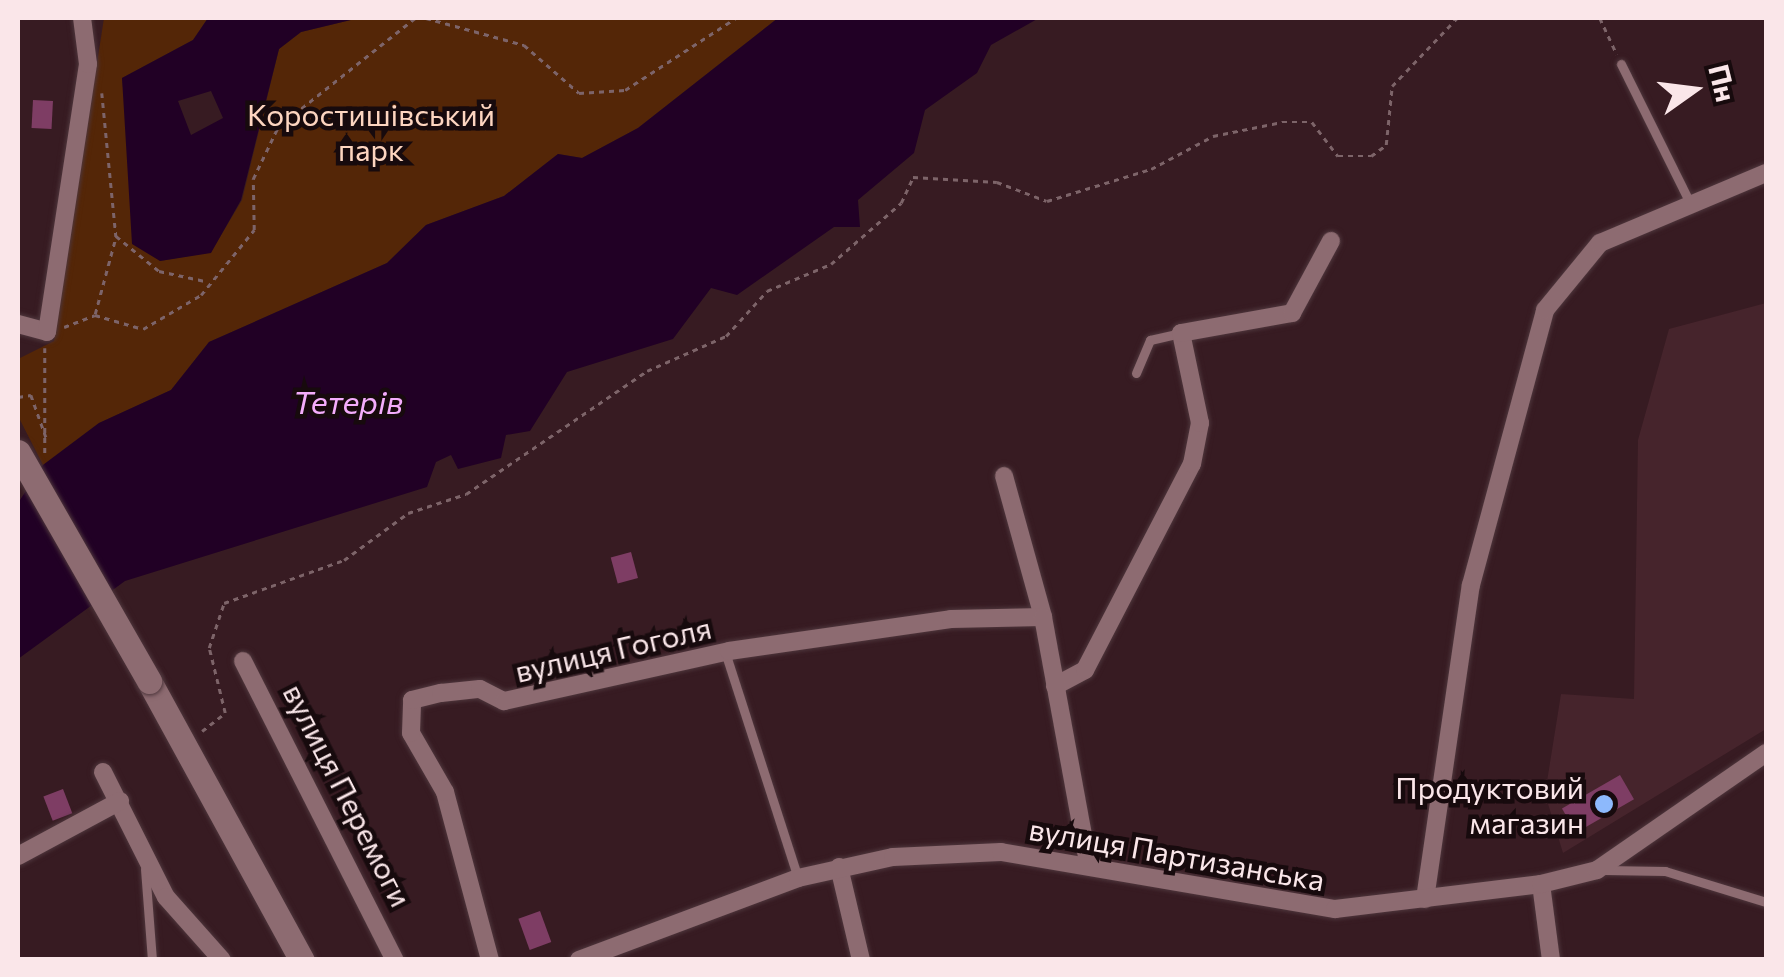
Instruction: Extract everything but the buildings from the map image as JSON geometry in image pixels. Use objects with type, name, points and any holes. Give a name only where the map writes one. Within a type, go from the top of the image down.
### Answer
[{"type":"main road","points":[[18,452],[302,960]]},
{"type":"street","points":[[18,324],[47,332],[88,64],[82,18]]},
{"type":"street","points":[[1425,899],[1471,585],[1545,310],[1600,243],[1688,200],[1766,173]]},
{"type":"street","points":[[1055,686],[1085,670],[1192,464],[1200,423],[1181,333],[1292,313],[1331,242]]},
{"type":"street","points":[[1004,476],[1043,617],[1088,862]]},
{"type":"street","name":"вулиця Гоголя","points":[[490,960],[445,792],[411,733],[412,700],[480,689],[504,701],[725,652],[951,619],[1043,617]]},
{"type":"street","name":"вулиця Перемоги","points":[[244,661],[395,960]]},
{"type":"street","points":[[1598,870],[1766,753]]},
{"type":"street","points":[[103,772],[138,832],[166,897],[222,960]]},
{"type":"street","points":[[18,856],[120,801]]},
{"type":"street","name":"вулиця Партизанська","points":[[580,960],[798,878],[839,868],[1002,852],[1088,862],[1267,903],[1335,910],[1541,884],[1598,870]]},
{"type":"street","points":[[839,868],[861,960]]},
{"type":"street","points":[[1541,884],[1551,960]]},
{"type":"lane","points":[[1621,64],[1688,200]]},
{"type":"lane","points":[[1136,372],[1150,340],[1181,333]]},
{"type":"lane","points":[[725,652],[798,878]]},
{"type":"lane","points":[[138,832],[152,960]]},
{"type":"lane","points":[[1598,870],[1665,871],[1766,902]]},
{"type":"path","points":[[42,463],[47,438],[38,386],[47,332],[95,315],[143,330],[201,295],[206,281],[240,256],[254,230],[253,178],[278,127],[415,18]]},
{"type":"path","points":[[426,18],[524,45],[578,94],[624,90],[736,18]]},
{"type":"path","points":[[184,745],[225,713],[209,648],[224,603],[263,582],[344,560],[408,513],[466,494],[648,371],[726,336],[767,291],[831,264],[900,203],[914,178],[996,182],[1047,201],[1151,168],[1213,136],[1282,122],[1312,122],[1338,156],[1371,156],[1386,145],[1392,86],[1458,18]]},
{"type":"path","points":[[1600,18],[1621,64]]},
{"type":"path","points":[[88,64],[106,100],[116,236],[95,315]]},
{"type":"path","points":[[116,236],[159,271],[206,281]]},
{"type":"path","points":[[18,397],[31,395],[47,438]]},
{"type":"shaded area","points":[[1766,303],[1766,729],[1563,853],[1545,794],[1561,694],[1634,699],[1638,440],[1669,329]]},
{"type":"green space","name":"Коростишівський парк","points":[[104,18],[208,18],[193,40],[122,78],[129,147],[160,261],[211,252],[242,200],[279,49],[301,32],[359,18],[778,18],[638,128],[582,158],[558,154],[504,196],[426,225],[387,263],[209,342],[171,390],[99,423],[43,465],[18,416],[18,359],[54,341]]},
{"type":"water","points":[[208,18],[359,18],[301,32],[279,49],[241,200],[211,253],[160,261],[132,244],[122,78],[193,40]],"holes":[[[211,91],[223,118],[191,135],[178,101]]]},
{"type":"water","name":"Тетерів","points":[[778,18],[1039,18],[991,45],[977,73],[925,110],[914,153],[858,200],[860,227],[834,227],[737,295],[711,288],[673,339],[567,372],[530,431],[506,435],[501,458],[458,469],[451,455],[436,462],[427,487],[125,581],[18,659],[18,503],[43,465],[99,423],[171,390],[209,342],[387,263],[426,225],[504,196],[558,154],[582,158],[638,128]]},
{"type":"place","name":"Продуктовий магазин","points":[[1604,804]]}]
